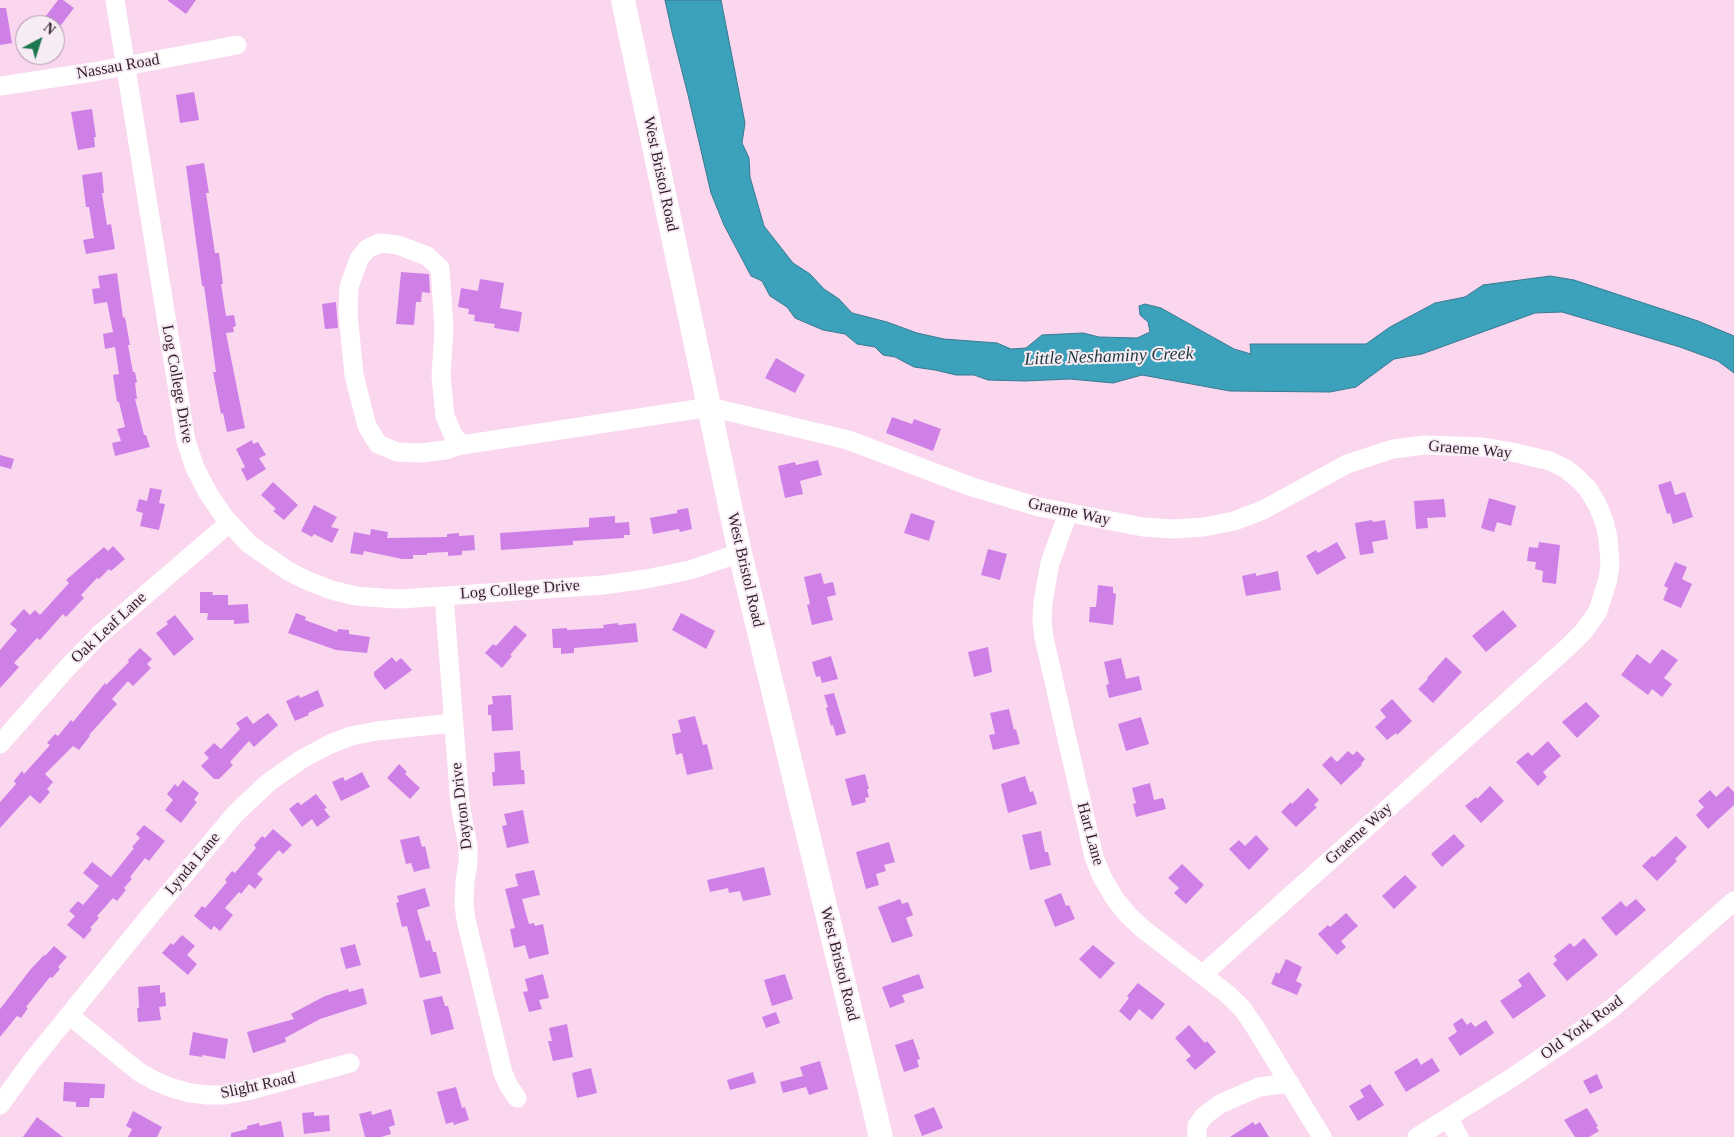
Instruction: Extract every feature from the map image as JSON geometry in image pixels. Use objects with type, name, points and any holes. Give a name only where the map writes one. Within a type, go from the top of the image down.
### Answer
[{"type":"main road","name":"West Bristol Road","points":[[623,0],[740,553],[881,1137]]},
{"type":"street","name":"Log College Drive","points":[[115,0],[186,441],[195,468],[208,493],[229,523],[249,544],[268,558],[306,580],[331,590],[356,596],[382,598],[444,596],[646,579],[690,570],[740,553]]},
{"type":"street","name":"Nassau Road","points":[[0,86],[125,66],[237,45]]},
{"type":"street","points":[[462,444],[453,435],[445,416],[441,376],[444,329],[440,268],[427,256],[398,245],[380,243],[367,249],[358,259],[349,288],[348,313],[354,375],[367,426],[378,444],[397,452],[420,453],[445,450],[462,444],[710,407]]},
{"type":"street","name":"Graeme Way","points":[[710,407],[848,440],[972,486],[1039,507],[1068,514],[1158,528],[1204,527],[1234,520],[1263,510],[1333,471],[1362,458],[1393,449],[1425,445],[1454,445],[1512,452],[1550,461],[1575,476],[1588,489],[1604,521],[1608,538],[1610,563],[1608,579],[1598,612],[1584,631],[1202,975]]},
{"type":"street","name":"Hart Lane","points":[[1068,514],[1050,563],[1043,602],[1042,620],[1044,638],[1094,857],[1102,877],[1128,915],[1143,929],[1226,993],[1242,1008],[1256,1027],[1322,1137]]},
{"type":"street","name":"Oak Leaf Lane","points":[[0,744],[67,668],[99,635],[229,523]]},
{"type":"street","name":"Dayton Drive","points":[[444,596],[460,804],[468,847],[464,904],[466,920],[502,1073],[518,1098]]},
{"type":"street","name":"Lynda Lane","points":[[0,1105],[31,1062],[235,814],[269,782],[302,759],[330,744],[351,736],[453,722]]},
{"type":"street","name":"Old York Road","points":[[1417,1137],[1514,1077],[1598,1019],[1734,901]]},
{"type":"street","name":"Slight Road","points":[[69,1015],[139,1072],[155,1081],[190,1093],[225,1095],[248,1091],[350,1063]]},
{"type":"street","points":[[1197,1137],[1197,1126],[1204,1116],[1220,1104],[1259,1087],[1290,1083]]},
{"type":"street","points":[[1448,1118],[1459,1137]]},
{"type":"water","name":"Little Neshaminy Creek","points":[[665,0],[721,0],[745,123],[742,143],[749,158],[750,177],[764,226],[793,263],[810,274],[852,313],[887,322],[917,333],[944,339],[997,343],[1011,349],[1026,348],[1042,335],[1083,333],[1099,337],[1137,338],[1150,332],[1148,322],[1140,315],[1139,306],[1145,304],[1161,308],[1234,349],[1251,354],[1250,344],[1366,344],[1390,327],[1435,303],[1465,297],[1483,285],[1550,276],[1574,280],[1698,321],[1734,336],[1734,373],[1718,361],[1680,347],[1562,312],[1535,313],[1422,354],[1394,359],[1356,387],[1330,392],[1230,391],[1142,375],[1113,383],[1070,379],[988,380],[974,375],[956,375],[914,367],[895,357],[883,355],[875,347],[857,344],[845,334],[823,330],[795,318],[787,307],[770,296],[762,281],[751,276],[724,225],[711,193]]},
{"type":"building","points":[[58,0],[63,0],[74,8],[65,20],[65,15],[47,15]]},
{"type":"building","points":[[167,0],[196,0],[186,14]]},
{"type":"building","points":[[0,8],[6,8],[12,43],[0,45]]},
{"type":"building","points":[[194,92],[199,120],[180,123],[176,95]]},
{"type":"building","points":[[92,109],[96,137],[94,137],[95,147],[78,150],[71,112]]},
{"type":"building","points":[[204,163],[209,193],[206,193],[215,253],[219,253],[226,316],[234,315],[236,326],[233,327],[234,332],[226,333],[245,428],[227,432],[223,413],[221,414],[213,372],[216,372],[186,166]]},
{"type":"building","points":[[102,172],[104,193],[102,193],[107,225],[111,224],[115,249],[86,254],[83,240],[94,238],[89,207],[86,207],[82,175]]},
{"type":"building","points":[[401,272],[429,274],[430,293],[422,292],[421,302],[416,302],[414,325],[396,324]]},
{"type":"building","points":[[117,273],[123,318],[125,317],[130,345],[128,345],[133,372],[135,372],[137,382],[135,383],[137,399],[135,399],[144,435],[146,435],[150,447],[115,456],[112,443],[121,441],[117,429],[125,427],[119,402],[117,402],[113,375],[119,374],[115,347],[105,349],[103,334],[113,332],[107,302],[94,304],[92,289],[100,288],[98,276]]},
{"type":"building","points":[[480,279],[504,283],[500,308],[522,312],[519,332],[494,328],[495,324],[474,321],[475,315],[468,314],[469,309],[458,307],[461,288],[478,291]]},
{"type":"building","points":[[336,302],[338,328],[325,329],[322,304]]},
{"type":"building","points":[[776,358],[805,375],[795,393],[765,378]]},
{"type":"building","points":[[892,417],[912,424],[914,419],[941,429],[933,451],[886,433]]},
{"type":"building","points":[[252,440],[253,444],[258,442],[266,455],[259,458],[266,469],[247,481],[241,469],[245,467],[236,449]]},
{"type":"building","points":[[0,455],[14,459],[11,469],[0,466]]},
{"type":"building","points":[[818,460],[822,475],[800,481],[803,494],[785,498],[778,466],[795,462],[796,465]]},
{"type":"building","points":[[1671,481],[1675,495],[1685,492],[1693,517],[1673,524],[1670,513],[1667,514],[1658,485]]},
{"type":"building","points":[[273,482],[298,505],[284,520],[273,511],[276,509],[261,495]]},
{"type":"building","points":[[150,488],[162,490],[159,503],[165,504],[159,530],[140,526],[143,513],[136,511],[139,499],[147,501]]},
{"type":"building","points":[[1489,498],[1516,506],[1511,526],[1497,522],[1494,532],[1481,528]]},
{"type":"building","points":[[1444,499],[1446,517],[1427,518],[1428,528],[1416,529],[1414,501]]},
{"type":"building","points":[[314,505],[337,517],[331,527],[339,529],[332,543],[314,534],[312,537],[301,531]]},
{"type":"building","points":[[688,508],[692,529],[680,532],[679,529],[653,534],[650,518],[677,513],[677,510]]},
{"type":"building","points":[[911,513],[935,521],[929,541],[904,533]]},
{"type":"building","points":[[615,516],[615,523],[629,522],[630,535],[624,535],[624,538],[573,541],[573,545],[501,550],[500,533],[589,527],[589,518]]},
{"type":"building","points":[[1372,520],[1373,522],[1385,520],[1388,539],[1372,542],[1374,553],[1360,555],[1355,523]]},
{"type":"building","points":[[371,529],[388,532],[387,538],[447,537],[447,534],[459,533],[459,536],[474,535],[475,550],[462,551],[462,555],[448,556],[448,552],[413,555],[413,559],[402,559],[364,551],[363,555],[350,553],[354,532],[370,535]]},
{"type":"building","points":[[1337,542],[1346,558],[1317,575],[1306,556],[1316,550],[1318,553]]},
{"type":"building","points":[[1539,542],[1560,545],[1556,584],[1542,582],[1543,571],[1535,569],[1536,562],[1527,561],[1529,547],[1538,548]]},
{"type":"building","points":[[113,546],[125,559],[111,571],[109,569],[99,579],[97,578],[81,595],[84,598],[66,617],[63,614],[40,640],[37,638],[14,663],[19,667],[0,688],[0,650],[17,630],[10,624],[24,609],[30,615],[35,610],[40,615],[69,583],[66,580],[104,547],[108,551]]},
{"type":"building","points":[[988,549],[1007,554],[1000,580],[981,575]]},
{"type":"building","points":[[1675,562],[1687,567],[1682,579],[1692,584],[1681,608],[1663,600],[1668,588],[1664,586]]},
{"type":"building","points":[[1278,571],[1281,590],[1246,596],[1242,576],[1256,573],[1256,576]]},
{"type":"building","points":[[821,573],[824,584],[833,582],[836,595],[827,597],[833,620],[812,625],[807,605],[810,604],[804,577]]},
{"type":"building","points":[[1098,585],[1113,587],[1113,593],[1116,594],[1113,625],[1089,622],[1090,607],[1096,607]]},
{"type":"building","points":[[200,592],[213,592],[212,595],[228,595],[228,605],[248,604],[249,623],[234,624],[234,620],[207,620],[208,613],[200,613]]},
{"type":"building","points":[[1503,610],[1517,626],[1486,652],[1472,636]]},
{"type":"building","points":[[296,613],[306,617],[305,620],[337,632],[338,629],[349,630],[349,634],[370,637],[367,653],[336,650],[288,633]]},
{"type":"building","points":[[681,613],[715,631],[706,649],[672,630]]},
{"type":"building","points":[[175,615],[194,639],[174,656],[156,633],[168,624],[166,622]]},
{"type":"building","points":[[618,623],[618,625],[636,623],[638,642],[574,648],[574,653],[561,654],[561,648],[553,648],[552,629],[604,628],[603,625]]},
{"type":"building","points":[[515,625],[527,635],[502,668],[485,653],[493,644],[496,646]]},
{"type":"building","points":[[988,647],[992,672],[974,677],[968,652]]},
{"type":"building","points":[[140,648],[152,659],[147,664],[151,668],[133,686],[128,681],[112,699],[117,704],[89,735],[79,750],[73,746],[45,774],[53,782],[47,789],[50,792],[40,804],[30,795],[0,828],[0,802],[16,784],[14,781],[22,771],[24,774],[50,745],[47,743],[55,734],[58,736],[71,720],[73,722],[105,683],[106,685]]},
{"type":"building","points":[[1662,649],[1678,660],[1664,678],[1672,684],[1662,697],[1652,689],[1648,695],[1621,675],[1637,654],[1650,664]]},
{"type":"building","points":[[831,656],[838,679],[822,683],[820,676],[816,677],[812,662]]},
{"type":"building","points":[[392,657],[396,662],[401,658],[412,670],[385,690],[374,676],[374,672]]},
{"type":"building","points":[[1446,657],[1462,672],[1433,703],[1418,689]]},
{"type":"building","points":[[1121,658],[1126,679],[1139,676],[1142,690],[1109,698],[1106,685],[1109,684],[1104,662]]},
{"type":"building","points":[[318,690],[324,706],[295,721],[286,701],[299,695],[300,698]]},
{"type":"building","points":[[834,693],[846,733],[836,736],[833,725],[831,726],[824,695]]},
{"type":"building","points":[[511,695],[513,730],[492,731],[491,715],[488,715],[488,705],[493,704],[492,696]]},
{"type":"building","points":[[1392,699],[1412,721],[1397,735],[1396,733],[1387,740],[1375,727],[1386,717],[1380,710]]},
{"type":"building","points":[[1586,702],[1600,716],[1577,738],[1562,722]]},
{"type":"building","points":[[1009,709],[1014,730],[1016,729],[1020,744],[993,750],[989,735],[995,734],[990,713]]},
{"type":"building","points":[[268,713],[278,725],[254,747],[249,741],[230,762],[233,765],[219,779],[214,779],[201,766],[209,758],[204,753],[214,743],[221,749],[240,729],[236,723],[247,716],[253,724]]},
{"type":"building","points":[[695,716],[703,745],[707,744],[713,769],[687,775],[682,753],[676,755],[672,734],[681,732],[678,720]]},
{"type":"building","points":[[1141,717],[1149,744],[1126,751],[1118,724]]},
{"type":"building","points":[[1548,741],[1561,756],[1543,772],[1547,777],[1538,786],[1516,762],[1528,752],[1532,756]]},
{"type":"building","points":[[520,751],[521,770],[524,770],[525,784],[493,786],[492,772],[495,772],[494,753]]},
{"type":"building","points":[[1348,751],[1353,755],[1357,751],[1365,759],[1362,765],[1341,785],[1322,765],[1331,756],[1337,762]]},
{"type":"building","points":[[399,764],[407,772],[405,774],[420,788],[410,799],[387,778]]},
{"type":"building","points":[[362,772],[370,787],[341,801],[332,782],[343,777],[345,781]]},
{"type":"building","points":[[865,774],[869,797],[865,798],[866,802],[852,806],[845,779]]},
{"type":"building","points":[[1025,776],[1030,792],[1033,791],[1037,804],[1008,813],[1001,784]]},
{"type":"building","points":[[183,780],[199,793],[194,800],[197,802],[181,823],[165,810],[173,800],[167,794],[175,784],[178,787]]},
{"type":"building","points":[[1150,783],[1154,800],[1163,798],[1166,809],[1136,817],[1133,804],[1136,803],[1132,788]]},
{"type":"building","points":[[1490,786],[1504,801],[1481,823],[1465,806],[1476,797],[1477,799]]},
{"type":"building","points":[[1728,786],[1734,792],[1734,805],[1708,829],[1696,815],[1704,807],[1698,801],[1710,790],[1716,797]]},
{"type":"building","points":[[1308,788],[1319,800],[1314,805],[1317,807],[1296,827],[1281,812]]},
{"type":"building","points":[[316,794],[327,808],[324,809],[330,817],[317,827],[312,819],[302,827],[289,809],[298,802],[301,805]]},
{"type":"building","points":[[523,810],[529,843],[507,848],[502,826],[507,825],[504,814]]},
{"type":"building","points":[[144,825],[165,841],[149,861],[145,858],[130,877],[132,879],[124,888],[126,890],[117,901],[113,898],[97,916],[99,918],[90,928],[92,929],[84,939],[67,925],[75,916],[69,911],[78,901],[83,905],[99,886],[83,873],[92,862],[111,877],[134,848],[132,847],[140,838],[136,834]]},
{"type":"building","points":[[273,829],[292,845],[283,854],[279,850],[257,874],[263,879],[255,889],[249,884],[225,908],[233,915],[220,931],[214,926],[211,930],[194,916],[202,906],[205,908],[227,882],[225,880],[232,871],[235,873],[256,848],[254,845],[262,836],[265,838]]},
{"type":"building","points":[[1041,831],[1045,852],[1048,852],[1051,865],[1030,870],[1022,835]]},
{"type":"building","points":[[1454,834],[1465,846],[1442,867],[1431,854]]},
{"type":"building","points":[[1256,835],[1269,849],[1249,870],[1229,849],[1239,840],[1245,846]]},
{"type":"building","points":[[419,836],[422,847],[425,846],[430,868],[414,872],[411,863],[406,864],[400,840]]},
{"type":"building","points":[[1676,836],[1687,847],[1675,859],[1677,861],[1657,881],[1642,866]]},
{"type":"building","points":[[889,842],[895,862],[884,865],[886,871],[876,874],[879,885],[866,889],[856,852]]},
{"type":"building","points":[[1182,864],[1204,885],[1186,904],[1174,893],[1179,888],[1168,878]]},
{"type":"building","points":[[764,867],[771,895],[743,901],[740,891],[729,893],[728,888],[710,892],[707,880]]},
{"type":"building","points":[[534,870],[540,895],[522,899],[529,924],[534,923],[535,926],[543,924],[549,954],[529,959],[525,945],[514,948],[510,929],[515,928],[505,889],[518,886],[515,874]]},
{"type":"building","points":[[1405,875],[1417,887],[1394,909],[1382,896]]},
{"type":"building","points":[[425,888],[430,906],[417,910],[426,941],[430,940],[433,952],[436,952],[441,973],[420,978],[407,926],[402,927],[396,903],[399,902],[397,896]]},
{"type":"building","points":[[1061,893],[1066,906],[1069,905],[1075,919],[1055,927],[1044,900]]},
{"type":"building","points":[[900,899],[902,904],[908,902],[913,915],[906,918],[913,936],[892,943],[878,907]]},
{"type":"building","points":[[1636,899],[1646,910],[1616,936],[1601,918],[1621,901],[1626,907]]},
{"type":"building","points":[[1346,913],[1358,926],[1341,941],[1346,947],[1337,955],[1318,934],[1328,925],[1330,927]]},
{"type":"building","points":[[182,935],[195,946],[187,955],[197,964],[188,975],[162,953]]},
{"type":"building","points":[[1584,938],[1598,955],[1567,981],[1553,964],[1557,960],[1554,956],[1570,943],[1574,947]]},
{"type":"building","points":[[355,944],[361,965],[346,969],[340,948]]},
{"type":"building","points":[[1093,945],[1115,963],[1100,979],[1079,959]]},
{"type":"building","points":[[54,946],[67,957],[58,967],[60,969],[52,978],[50,977],[26,1007],[28,1008],[21,1018],[17,1016],[0,1037],[0,1009],[30,970]]},
{"type":"building","points":[[1286,959],[1302,967],[1296,981],[1302,984],[1297,995],[1271,984],[1276,972],[1279,974]]},
{"type":"building","points":[[1529,972],[1546,996],[1513,1019],[1500,1001],[1522,986],[1518,980]]},
{"type":"building","points":[[543,974],[549,998],[539,1000],[542,1009],[529,1012],[523,992],[528,991],[525,979]]},
{"type":"building","points":[[785,974],[793,999],[772,1006],[764,980]]},
{"type":"building","points":[[919,974],[924,988],[902,995],[905,1002],[890,1008],[882,987]]},
{"type":"building","points":[[1138,983],[1165,1004],[1152,1020],[1139,1009],[1130,1021],[1119,1011],[1129,998],[1127,996]]},
{"type":"building","points":[[160,985],[160,993],[165,992],[166,1006],[159,1007],[161,1020],[138,1022],[138,987]]},
{"type":"building","points":[[363,988],[367,1004],[320,1019],[285,1038],[286,1042],[253,1053],[247,1032],[294,1019],[291,1014],[325,996],[348,989],[349,992]]},
{"type":"building","points":[[442,996],[445,1006],[448,1006],[454,1029],[431,1035],[423,1000]]},
{"type":"building","points":[[776,1012],[780,1023],[766,1028],[762,1017]]},
{"type":"building","points":[[1462,1018],[1467,1025],[1471,1022],[1475,1027],[1486,1020],[1494,1033],[1460,1056],[1448,1038],[1457,1032],[1453,1024]]},
{"type":"building","points":[[567,1024],[573,1057],[553,1061],[548,1041],[552,1041],[549,1028]]},
{"type":"building","points":[[1189,1025],[1216,1052],[1195,1070],[1186,1060],[1191,1056],[1175,1038]]},
{"type":"building","points":[[193,1032],[228,1039],[225,1059],[189,1055]]},
{"type":"building","points":[[913,1039],[920,1059],[917,1060],[919,1067],[904,1072],[895,1045]]},
{"type":"building","points":[[1417,1058],[1421,1065],[1432,1058],[1440,1071],[1406,1092],[1394,1072]]},
{"type":"building","points":[[820,1061],[828,1089],[809,1095],[806,1087],[783,1093],[780,1082],[803,1076],[800,1067]]},
{"type":"building","points":[[591,1068],[597,1093],[577,1098],[572,1073]]},
{"type":"building","points":[[753,1072],[756,1083],[730,1090],[727,1080]]},
{"type":"building","points":[[1597,1074],[1603,1088],[1590,1094],[1583,1081]]},
{"type":"building","points":[[64,1082],[105,1084],[104,1098],[90,1098],[89,1107],[76,1107],[76,1102],[63,1101]]},
{"type":"building","points":[[1370,1084],[1384,1105],[1358,1121],[1349,1106],[1364,1097],[1360,1090]]},
{"type":"building","points":[[456,1087],[462,1108],[465,1107],[469,1120],[454,1125],[453,1122],[446,1124],[437,1092]]},
{"type":"building","points":[[934,1107],[943,1128],[922,1136],[914,1115]]},
{"type":"building","points":[[1587,1108],[1599,1131],[1589,1137],[1575,1137],[1564,1120]]},
{"type":"building","points":[[391,1109],[395,1125],[389,1127],[391,1134],[381,1137],[365,1137],[359,1114],[371,1111],[372,1115]]},
{"type":"building","points":[[133,1111],[162,1127],[157,1137],[128,1137],[132,1129],[126,1126]]},
{"type":"building","points":[[314,1112],[314,1116],[329,1115],[330,1131],[304,1134],[302,1113]]},
{"type":"building","points":[[37,1117],[63,1137],[23,1137]]},
{"type":"building","points":[[281,1121],[284,1137],[231,1137],[231,1133],[247,1129],[247,1126],[259,1123],[260,1126]]},
{"type":"building","points":[[1253,1122],[1255,1125],[1260,1122],[1269,1137],[1230,1137]]}]
